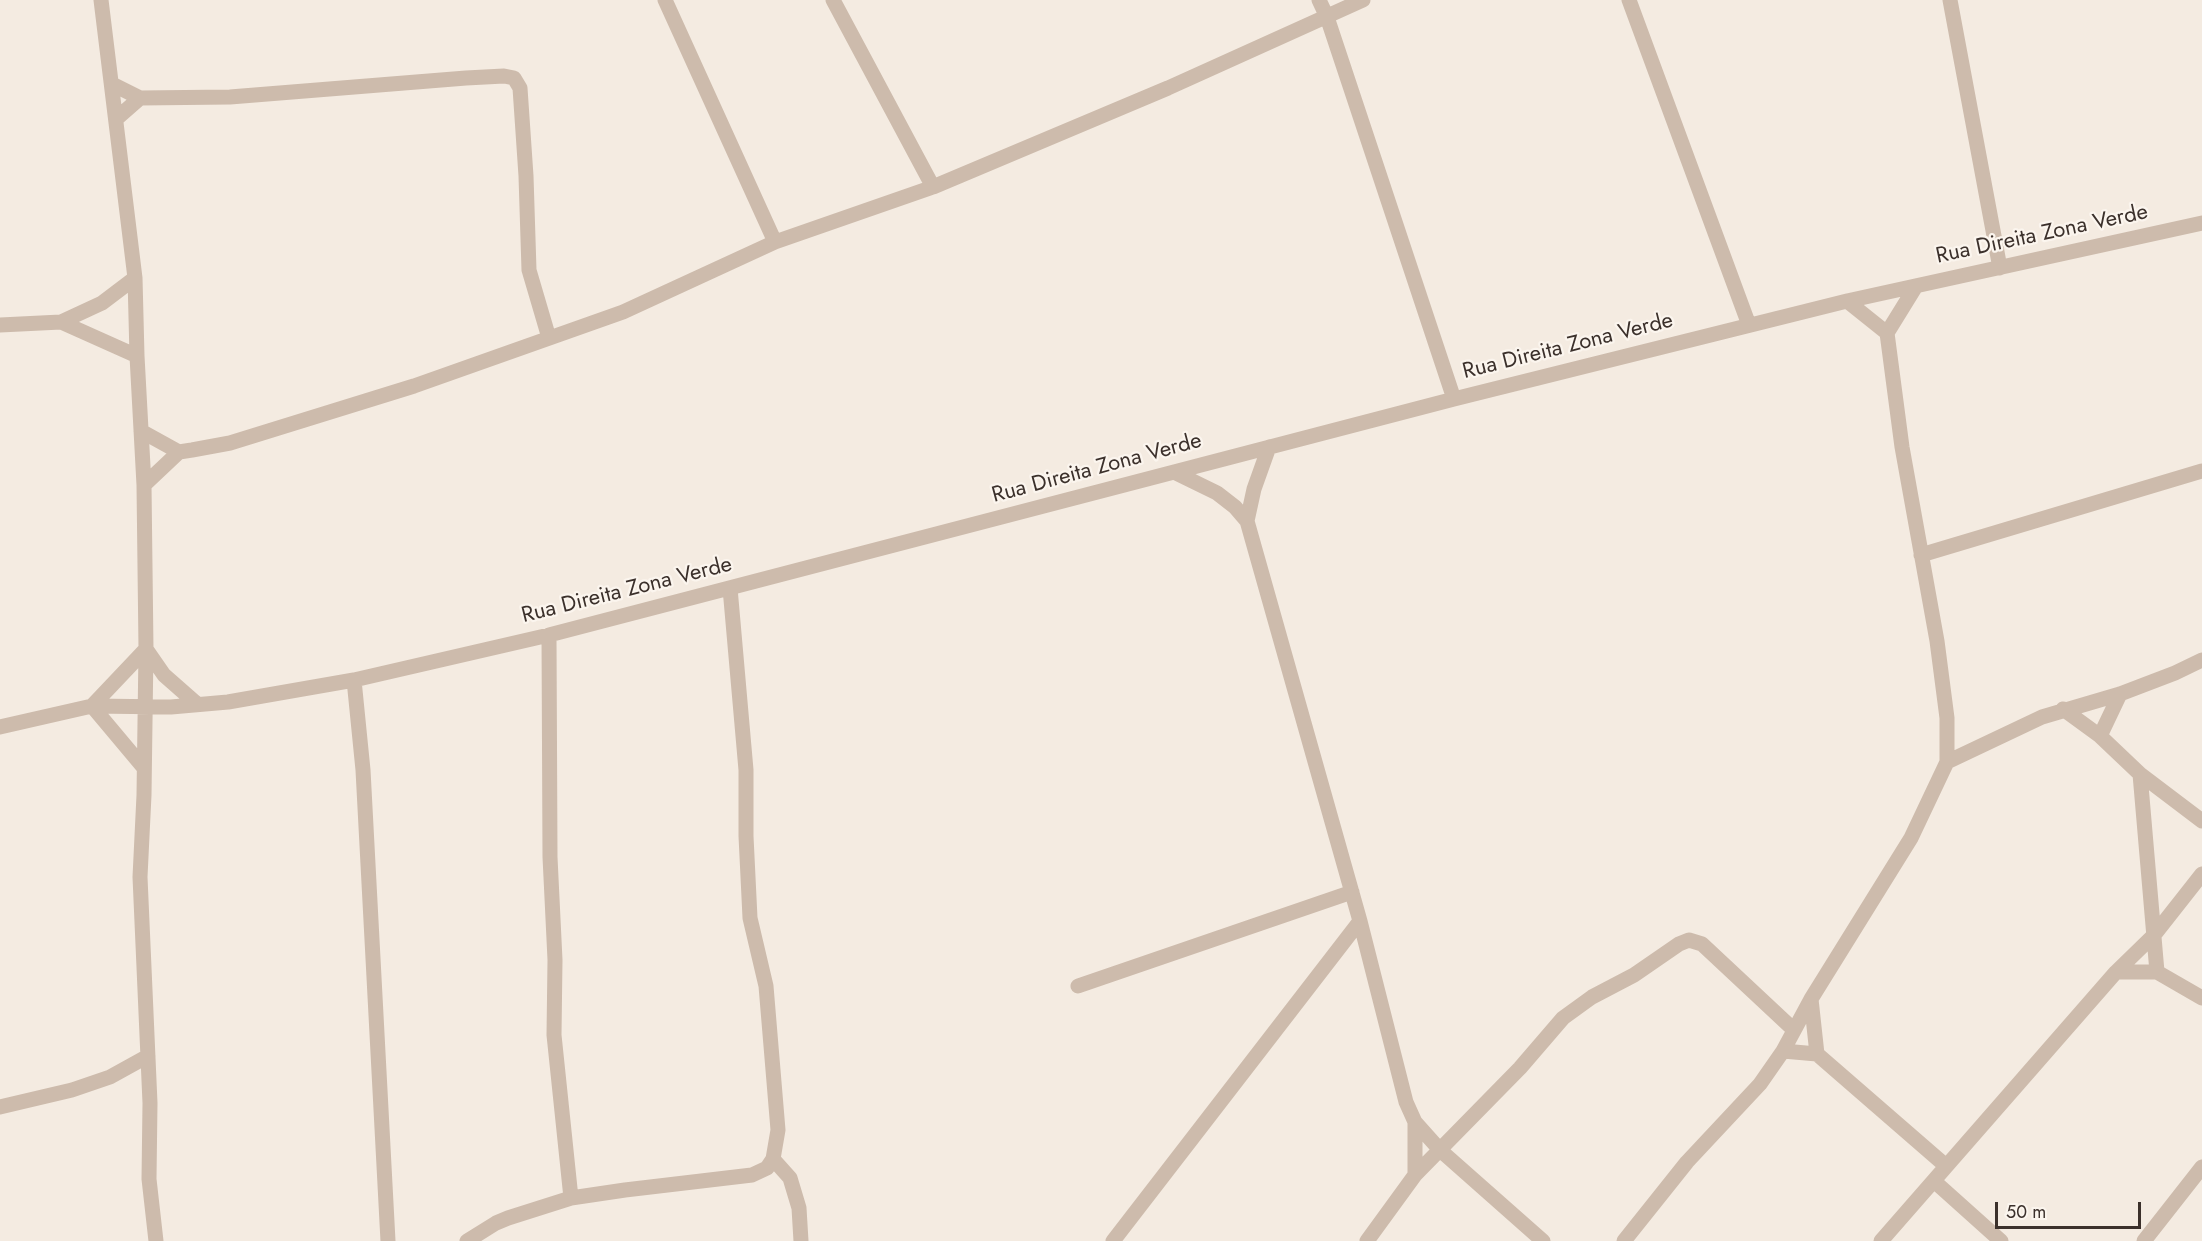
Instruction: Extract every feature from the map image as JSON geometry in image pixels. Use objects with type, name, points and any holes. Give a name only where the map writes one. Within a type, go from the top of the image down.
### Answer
[{"type":"street","points":[[101,0],[135,278],[136,356],[144,485],[146,649],[140,877],[148,1056],[149,1179],[156,1241]]},
{"type":"street","points":[[665,0],[775,242]]},
{"type":"street","points":[[833,0],[933,188]]},
{"type":"street","points":[[1318,0],[1327,17],[1454,399]]},
{"type":"street","points":[[144,485],[179,452],[230,443],[403,389],[623,312],[775,242],[933,188],[1168,88],[1363,0]]},
{"type":"street","points":[[1629,0],[1749,325]]},
{"type":"street","points":[[1950,0],[2000,268]]},
{"type":"street","points":[[112,84],[140,98],[230,97],[466,78],[504,76],[514,78],[520,88],[529,270],[549,338]]},
{"type":"street","points":[[116,119],[140,98]]},
{"type":"street","name":"Rua Direita Zona Verde","points":[[0,727],[92,706],[171,707],[228,702],[354,680],[549,635],[1454,399],[1749,325],[1847,301],[2202,223]]},
{"type":"street","points":[[0,325],[61,322],[102,303],[135,278]]},
{"type":"street","points":[[1624,1241],[1687,1162],[1760,1084],[1783,1051],[1811,999],[1911,838],[1947,762],[1947,718],[1937,641],[1902,447],[1887,333],[1916,286]]},
{"type":"street","points":[[1847,301],[1887,333]]},
{"type":"street","points":[[61,322],[136,356]]},
{"type":"street","points":[[141,431],[179,452]]},
{"type":"street","points":[[1247,521],[1254,489],[1269,447]]},
{"type":"street","points":[[1921,555],[2202,471]]},
{"type":"street","points":[[1173,472],[1217,493],[1235,507],[1247,521],[1360,921],[1406,1102],[1415,1122],[1440,1150],[1543,1241]]},
{"type":"street","points":[[467,1241],[496,1223],[572,1198],[752,1175],[767,1168],[773,1159],[778,1130],[766,986],[750,918],[746,770],[730,588]]},
{"type":"street","points":[[549,635],[550,857],[555,960],[554,1035],[572,1198]]},
{"type":"street","points":[[146,649],[165,675],[197,704]]},
{"type":"street","points":[[144,768],[92,706],[146,649]]},
{"type":"street","points":[[1947,762],[2063,709],[2120,694],[2202,660]]},
{"type":"street","points":[[354,680],[363,770],[388,1241]]},
{"type":"street","points":[[2100,736],[2120,694]]},
{"type":"street","points":[[2063,709],[2100,736],[2140,774],[2202,821]]},
{"type":"street","points":[[2140,774],[2157,972]]},
{"type":"street","points":[[1881,1241],[2116,972],[2154,935],[2202,874]]},
{"type":"street","points":[[1078,986],[1352,892]]},
{"type":"street","points":[[1113,1241],[1360,921]]},
{"type":"street","points":[[1366,1241],[1415,1175],[1520,1068],[1563,1018],[1592,997],[1634,975],[1679,944],[1689,940],[1702,944],[1794,1030]]},
{"type":"street","points":[[2116,972],[2157,972],[2202,998]]},
{"type":"street","points":[[1811,999],[1817,1054]]},
{"type":"street","points":[[1783,1051],[1817,1054],[1946,1166]]},
{"type":"street","points":[[0,1107],[72,1090],[125,1070],[148,1056]]},
{"type":"street","points":[[1415,1122],[1415,1175]]},
{"type":"street","points":[[773,1159],[790,1178],[799,1208],[801,1241]]},
{"type":"street","points":[[2144,1241],[2202,1167]]},
{"type":"street","points":[[1934,1182],[2001,1241]]}]
